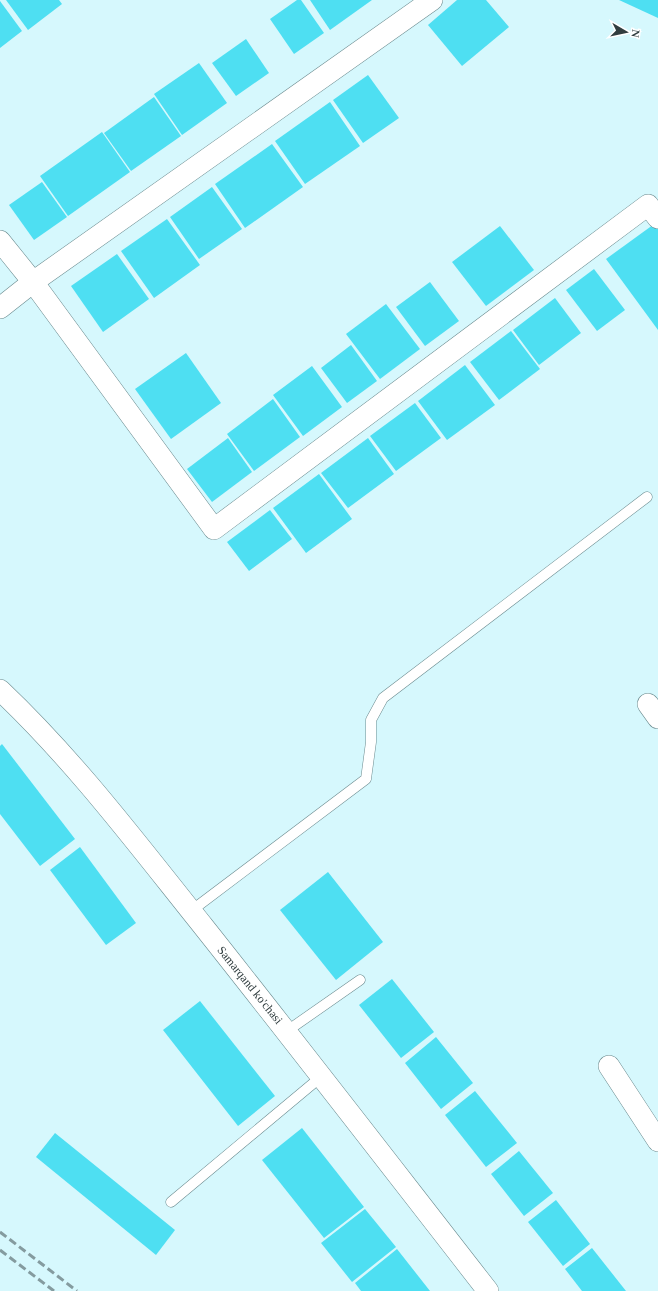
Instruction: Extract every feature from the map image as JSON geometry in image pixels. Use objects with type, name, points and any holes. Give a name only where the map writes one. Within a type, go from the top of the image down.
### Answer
[{"type":"street","points":[[0,308],[33,282],[432,0]]},
{"type":"street","points":[[0,241],[33,282],[214,529],[648,205],[658,218]]},
{"type":"street","name":"Samarqand ko'chasi","points":[[0,690],[37,727],[98,795],[322,1076],[488,1291]]},
{"type":"street","points":[[609,1066],[658,1140]]},
{"type":"lane","points":[[191,911],[366,779],[371,742],[371,720],[383,698],[647,497]]},
{"type":"lane","points":[[286,1031],[360,980]]},
{"type":"lane","points":[[172,1202],[322,1076]]},
{"type":"building","points":[[6,0],[59,0],[62,4],[28,30]]},
{"type":"building","points":[[297,0],[301,0],[324,33],[294,54],[270,19]]},
{"type":"building","points":[[310,0],[372,0],[330,30]]},
{"type":"building","points":[[457,0],[486,0],[509,27],[462,66],[428,25]]},
{"type":"building","points":[[619,0],[658,0],[658,18]]},
{"type":"building","points":[[0,1],[22,31],[0,48]]},
{"type":"building","points":[[246,39],[269,73],[236,96],[212,63]]},
{"type":"building","points":[[199,63],[227,103],[182,135],[154,94]]},
{"type":"building","points":[[368,75],[399,118],[363,143],[333,100]]},
{"type":"building","points":[[154,97],[181,136],[131,171],[104,133]]},
{"type":"building","points":[[330,102],[360,146],[305,184],[275,141]]},
{"type":"building","points":[[102,132],[130,172],[68,216],[40,176]]},
{"type":"building","points":[[272,144],[303,187],[245,228],[215,184]]},
{"type":"building","points":[[42,182],[67,217],[34,240],[9,205]]},
{"type":"building","points":[[212,187],[242,229],[199,259],[170,217]]},
{"type":"building","points":[[167,219],[200,265],[154,298],[121,251]]},
{"type":"building","points":[[657,222],[658,223],[658,330],[606,259]]},
{"type":"building","points":[[500,226],[534,270],[486,306],[452,262]]},
{"type":"building","points":[[117,254],[149,299],[103,332],[71,286]]},
{"type":"building","points":[[594,269],[625,310],[597,331],[566,290]]},
{"type":"building","points":[[430,282],[459,321],[425,346],[396,307]]},
{"type":"building","points":[[555,298],[581,333],[539,365],[513,330]]},
{"type":"building","points":[[386,304],[420,349],[380,379],[346,334]]},
{"type":"building","points":[[511,331],[540,369],[499,400],[470,362]]},
{"type":"building","points":[[351,345],[377,381],[347,403],[321,368]]},
{"type":"building","points":[[186,353],[221,403],[171,439],[135,389]]},
{"type":"building","points":[[465,365],[495,405],[447,440],[418,401]]},
{"type":"building","points":[[312,366],[342,407],[303,436],[273,395]]},
{"type":"building","points":[[273,399],[300,437],[254,471],[227,434]]},
{"type":"building","points":[[415,403],[441,438],[396,471],[370,436]]},
{"type":"building","points":[[228,438],[252,472],[212,502],[187,469]]},
{"type":"building","points":[[368,438],[394,474],[348,508],[321,473]]},
{"type":"building","points":[[319,474],[352,519],[306,553],[273,508]]},
{"type":"building","points":[[270,510],[292,539],[249,571],[227,542]]},
{"type":"building","points":[[2,744],[75,839],[40,866],[0,814],[0,746]]},
{"type":"building","points":[[80,847],[136,923],[106,945],[50,870]]},
{"type":"building","points":[[328,872],[383,942],[336,980],[280,910]]},
{"type":"building","points":[[392,979],[434,1032],[401,1058],[359,1005]]},
{"type":"building","points":[[200,1001],[275,1096],[238,1126],[163,1030]]},
{"type":"building","points":[[436,1037],[473,1083],[441,1109],[405,1063]]},
{"type":"building","points":[[475,1091],[517,1143],[486,1167],[445,1115]]},
{"type":"building","points":[[302,1128],[364,1207],[324,1238],[262,1160]]},
{"type":"building","points":[[55,1133],[175,1230],[156,1255],[36,1157]]},
{"type":"building","points":[[519,1151],[553,1193],[524,1216],[491,1174]]},
{"type":"building","points":[[556,1200],[590,1244],[563,1266],[528,1222]]},
{"type":"building","points":[[365,1209],[396,1247],[352,1282],[321,1243]]},
{"type":"building","points":[[592,1248],[626,1291],[582,1291],[565,1269]]},
{"type":"building","points":[[397,1249],[430,1291],[361,1291],[355,1283]]},
{"type":"railway","points":[[0,1232],[77,1291]]},
{"type":"railway","points":[[0,1250],[54,1291]]}]
